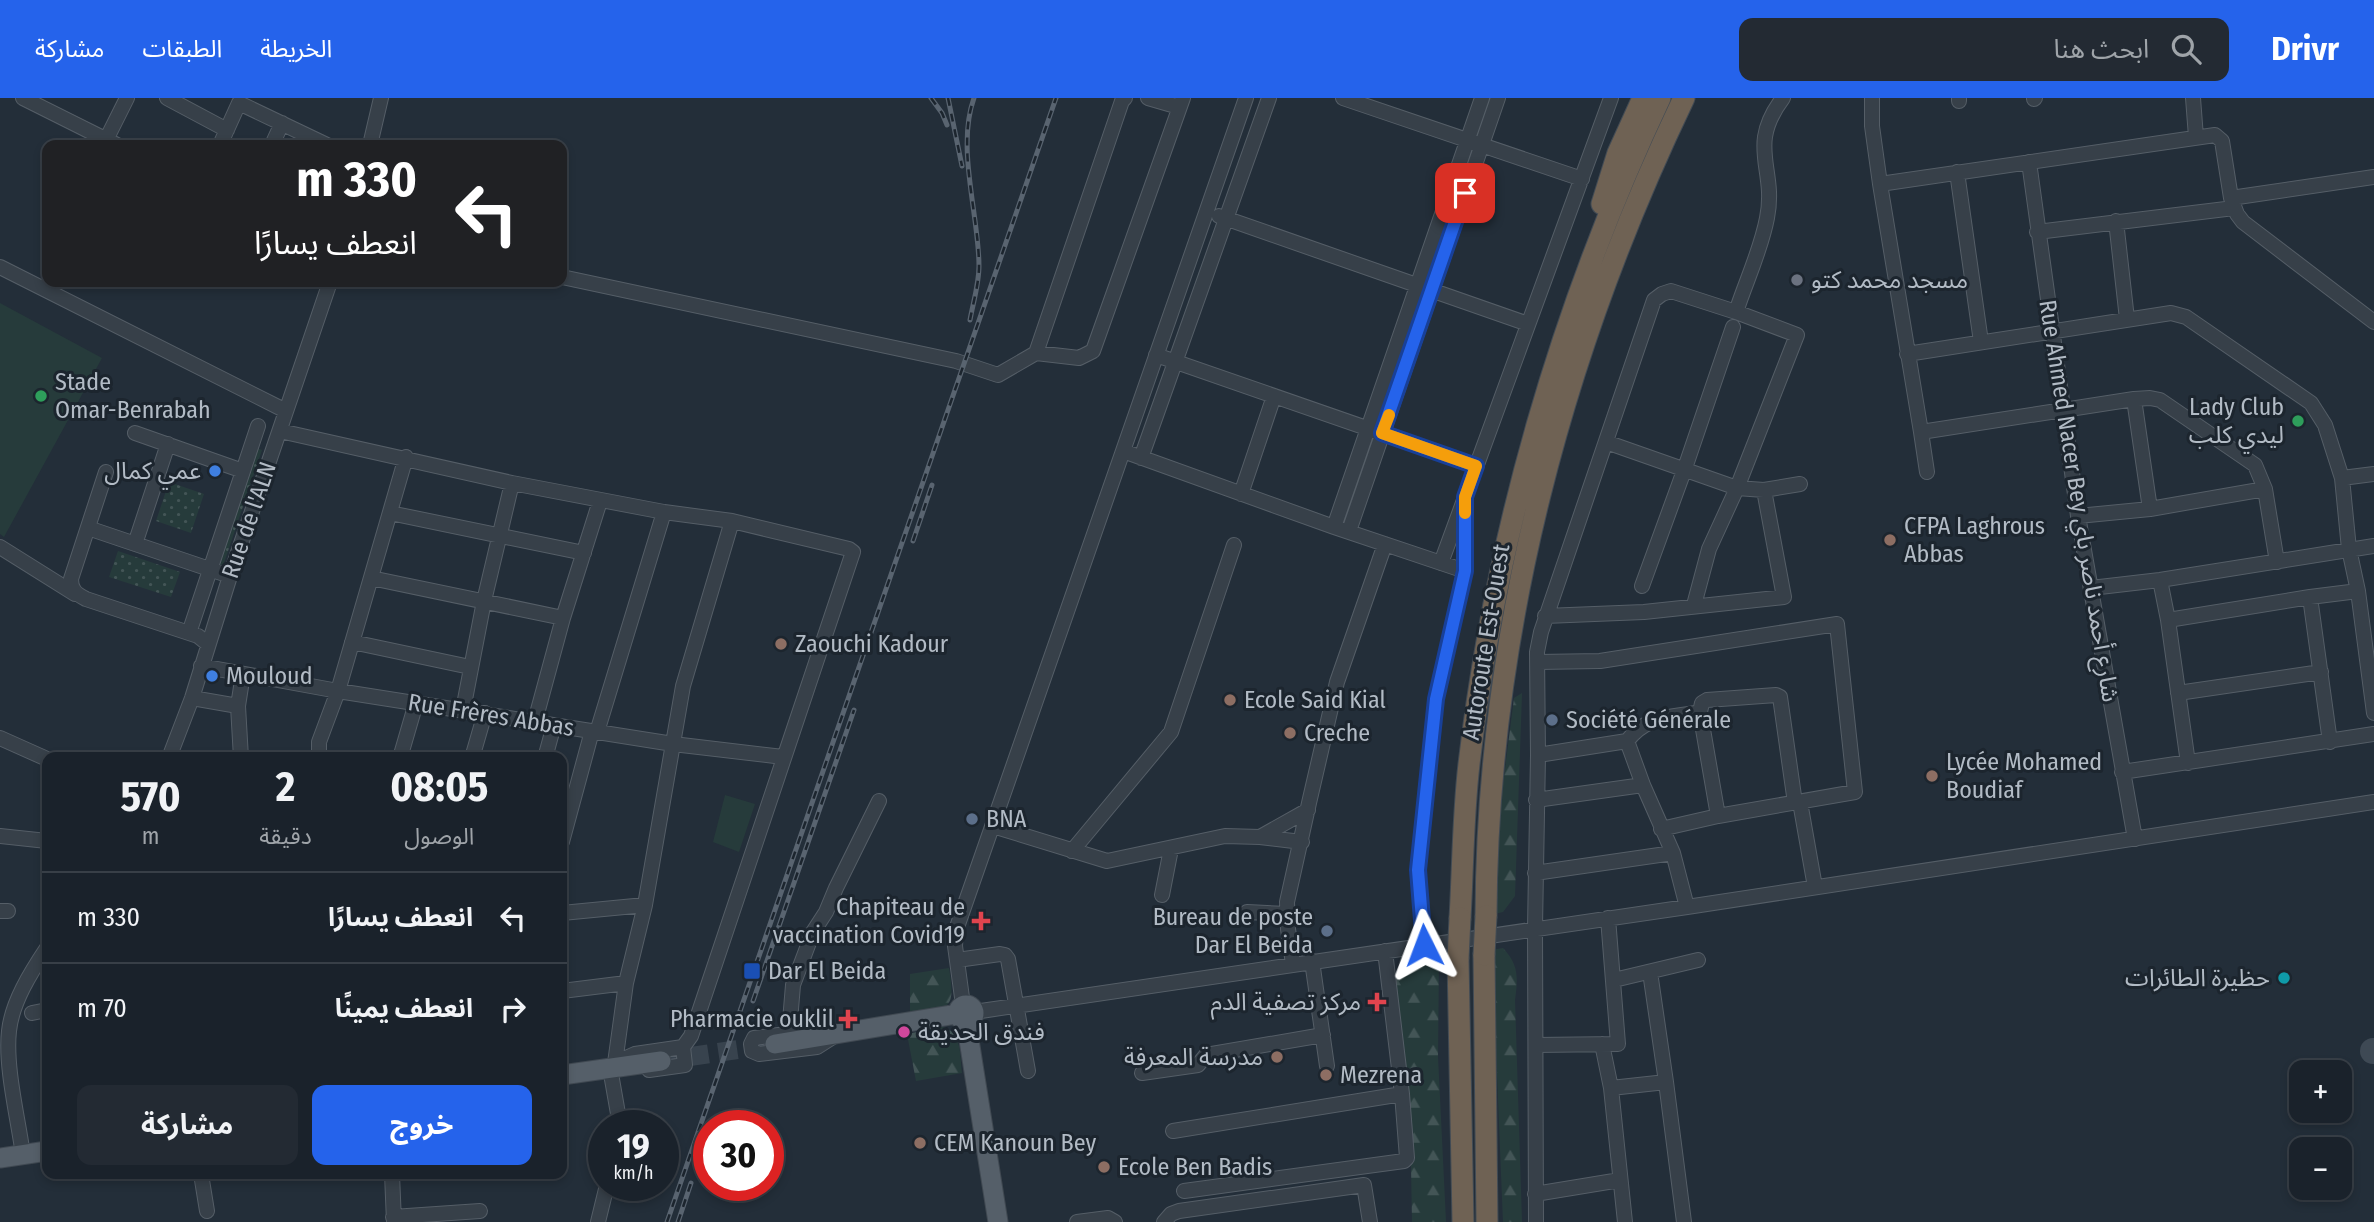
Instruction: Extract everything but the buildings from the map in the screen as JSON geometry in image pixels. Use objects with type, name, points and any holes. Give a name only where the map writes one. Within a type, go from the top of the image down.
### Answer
[{"type":"highway","points":[[1583,284],[1611,172],[1643,98]]},
{"type":"highway","name":"Autoroute Est-Ouest","points":[[1462,1222],[1458,959],[1469,767],[1490,621],[1509,528],[1539,415],[1583,284],[1660,98]]},
{"type":"highway","name":"Autoroute Est-Ouest","points":[[1487,1222],[1484,955],[1486,841],[1497,731],[1516,600],[1555,439],[1595,313],[1654,160],[1684,98]]},
{"type":"highway","points":[[1654,160],[1700,98]]},
{"type":"main road","points":[[782,1039],[839,1034],[965,1013],[998,1222]]},
{"type":"main road","points":[[567,1074],[661,1061]]},
{"type":"main road","points":[[0,1158],[42,1152]]},
{"type":"street","points":[[25,98],[108,140]]},
{"type":"street","points":[[113,140],[127,98]]},
{"type":"street","points":[[167,98],[227,130]]},
{"type":"street","points":[[371,140],[381,98]]},
{"type":"street","points":[[1036,353],[1117,113],[1125,98]]},
{"type":"street","points":[[567,278],[956,361],[998,375],[1036,353],[1079,358],[1093,351],[1181,103],[1148,98]]},
{"type":"street","points":[[1246,98],[956,930],[957,960],[965,1013],[2374,802]]},
{"type":"street","points":[[1141,458],[1269,98]]},
{"type":"street","points":[[1343,98],[1379,104],[1475,143],[1582,179]]},
{"type":"street","points":[[1475,143],[1482,98]]},
{"type":"street","points":[[1342,529],[1475,143],[1498,98]]},
{"type":"street","points":[[1441,563],[1611,98]]},
{"type":"street","points":[[1736,312],[1767,221],[1770,202],[1764,134],[1768,121],[1783,98]]},
{"type":"street","points":[[1872,98],[1872,125],[1880,184],[1927,471]]},
{"type":"street","points":[[2193,98],[2196,137]]},
{"type":"street","points":[[222,140],[239,103],[317,140]]},
{"type":"street","points":[[274,140],[282,123]]},
{"type":"street","points":[[1880,184],[2212,134],[2222,141],[2233,203],[2243,222],[2374,322]]},
{"type":"street","name":"Rue Ahmed Nacer Bey شارع أحمد ناصر باي","points":[[2029,162],[2078,516],[2135,839]]},
{"type":"street","points":[[1957,172],[1981,342]]},
{"type":"street","points":[[2037,232],[2233,203],[2374,177]]},
{"type":"street","points":[[1206,211],[1528,324]]},
{"type":"street","points":[[2116,221],[2127,319]]},
{"type":"street","points":[[0,267],[286,411]]},
{"type":"street","name":"Rue de l'ALN","points":[[171,752],[192,698],[230,576],[328,287]]},
{"type":"street","points":[[1536,1222],[1537,652],[1545,616],[1654,300],[1671,291],[1797,335],[1737,488],[1709,550],[1694,605]]},
{"type":"street","points":[[1907,354],[2171,313],[2181,315],[2311,403],[2325,425],[2342,478],[2349,549],[2373,690],[2374,713]]},
{"type":"street","points":[[1642,586],[1732,327]]},
{"type":"street","points":[[1156,355],[1476,466]]},
{"type":"street","points":[[1241,494],[1274,396]]},
{"type":"street","points":[[1921,432],[2150,397],[2165,403],[2257,467],[2265,489],[2277,562]]},
{"type":"street","points":[[2134,399],[2150,509]]},
{"type":"street","points":[[189,633],[258,426]]},
{"type":"street","points":[[279,431],[406,457],[512,483],[664,512],[732,521],[853,552],[691,1036],[683,1047],[686,1061],[680,1067],[608,1069]]},
{"type":"street","points":[[135,433],[243,471]]},
{"type":"street","points":[[1606,442],[1737,488],[1764,490],[1801,484]]},
{"type":"street","points":[[135,544],[168,444]]},
{"type":"street","points":[[1122,452],[1465,571]]},
{"type":"street","points":[[319,752],[319,742],[338,691],[406,457]]},
{"type":"street","points":[[77,594],[71,587],[71,579],[107,472]]},
{"type":"street","points":[[2342,478],[2374,474]]},
{"type":"street","points":[[463,709],[484,601],[512,483]]},
{"type":"street","points":[[2078,516],[2150,509],[2265,489]]},
{"type":"street","points":[[1545,616],[1644,611],[1784,597],[1764,490]]},
{"type":"street","points":[[1424,945],[1418,870],[1436,699],[1465,571],[1465,497]]},
{"type":"street","points":[[535,721],[563,618],[600,500]]},
{"type":"street","points":[[567,825],[664,512]]},
{"type":"street","points":[[390,513],[584,552]]},
{"type":"street","points":[[617,1110],[608,1069],[625,983],[645,905],[683,686],[732,521]]},
{"type":"street","points":[[88,528],[230,576]]},
{"type":"street","points":[[1293,964],[1287,902],[1337,682],[1385,544]]},
{"type":"street","points":[[1072,851],[1171,732],[1234,545]]},
{"type":"street","points":[[2091,589],[2374,546]]},
{"type":"street","points":[[0,547],[77,594],[189,633],[208,644]]},
{"type":"street","points":[[371,578],[563,618]]},
{"type":"street","points":[[2160,580],[2188,763]]},
{"type":"street","points":[[2168,620],[2358,592]]},
{"type":"street","points":[[2310,597],[2330,742]]},
{"type":"street","points":[[1538,662],[1600,661],[1837,624],[1855,792],[1661,829]]},
{"type":"street","points":[[352,642],[470,667]]},
{"type":"street","name":"Rue Frères Abbas","points":[[201,666],[595,732],[783,757]]},
{"type":"street","points":[[2178,693],[2321,672]]},
{"type":"street","points":[[241,752],[238,706],[243,674]]},
{"type":"street","points":[[1718,816],[1700,712],[1702,703],[1707,700],[1776,695],[1780,697],[1797,802],[1815,887]]},
{"type":"street","points":[[192,698],[238,706]]},
{"type":"street","points":[[402,752],[416,703]]},
{"type":"street","points":[[1538,755],[1627,741],[1637,728],[1650,721],[1700,712]]},
{"type":"street","points":[[474,752],[485,713]]},
{"type":"street","points":[[547,752],[554,725]]},
{"type":"street","points":[[2122,772],[2374,734]]},
{"type":"street","points":[[0,738],[42,757]]},
{"type":"street","points":[[1627,741],[1673,853],[1687,907]]},
{"type":"street","points":[[1536,800],[1643,785]]},
{"type":"street","points":[[782,1039],[793,985],[813,932],[826,912],[879,801]]},
{"type":"street","points":[[1260,837],[1308,810]]},
{"type":"street","points":[[993,826],[1107,861],[1225,836],[1302,842]]},
{"type":"street","points":[[0,836],[42,841]]},
{"type":"street","points":[[1162,895],[1171,849]]},
{"type":"street","points":[[1535,873],[1673,853]]},
{"type":"street","points":[[567,913],[645,905]]},
{"type":"street","points":[[1247,912],[1287,914]]},
{"type":"street","points":[[1536,1045],[1615,1045],[1619,1041],[1608,918]]},
{"type":"street","points":[[1184,1191],[1404,1161],[1408,1155],[1385,951]]},
{"type":"street","points":[[957,960],[1005,955],[1008,959],[1028,1070]]},
{"type":"street","points":[[23,1155],[4,1030],[22,990],[42,956]]},
{"type":"street","points":[[1614,980],[1698,960]]},
{"type":"street","points":[[1312,961],[1327,1066]]},
{"type":"street","points":[[1650,972],[1685,1222]]},
{"type":"street","points":[[567,990],[625,983]]},
{"type":"street","points":[[32,1013],[42,1011]]},
{"type":"street","points":[[1142,1073],[1198,1065],[1206,1055],[1323,1035]]},
{"type":"street","points":[[1602,1044],[1611,1088],[1625,1222]]},
{"type":"street","points":[[1611,1088],[1666,1082]]},
{"type":"street","points":[[1172,1131],[1402,1094]]},
{"type":"street","points":[[202,1179],[207,1212]]},
{"type":"street","points":[[392,1179],[393,1220],[480,1211]]},
{"type":"street","points":[[1535,1194],[1620,1180]]},
{"type":"street","points":[[1164,1222],[1171,1214],[1179,1211],[1364,1185],[1370,1222]]},
{"type":"street","points":[[598,1222],[603,1201]]},
{"type":"street","points":[[1077,1222],[1108,1218],[1115,1222]]},
{"type":"green space","name":"Stade Omar-Benrabah","points":[[0,303],[102,358],[4,537],[0,534]]},
{"type":"green space","points":[[254,447],[262,450],[223,566],[216,563]]},
{"type":"green space","points":[[169,482],[204,494],[191,533],[156,521]]},
{"type":"green space","points":[[118,551],[180,572],[171,597],[109,577]]},
{"type":"green space","points":[[1522,693],[1515,896],[1503,912],[1494,914],[1499,816],[1514,698]]},
{"type":"green space","points":[[725,795],[755,804],[739,852],[713,842]]},
{"type":"green space","points":[[1503,948],[1515,966],[1517,978],[1515,1000],[1522,1222],[1503,1222],[1492,950]]},
{"type":"green space","points":[[1439,958],[1438,1057],[1446,1222],[1412,1222],[1411,1166],[1394,979],[1411,963]]},
{"type":"green space","points":[[949,968],[951,992],[947,1005],[910,1014],[910,974]]},
{"type":"green space","points":[[942,1027],[949,1029],[957,1039],[962,1073],[916,1081],[907,1034]]},
{"type":"tunnel","points":[[661,1061],[775,1044]]},
{"type":"railway","points":[[931,98],[947,125]]},
{"type":"railway","points":[[948,98],[962,166]]},
{"type":"railway","points":[[970,320],[979,266],[967,138],[974,98]]},
{"type":"railway","points":[[667,1222],[1056,98]]},
{"type":"railway","points":[[913,541],[932,485]]},
{"type":"railway","points":[[753,1001],[854,710]]},
{"type":"railway","points":[[678,1222],[691,1183]]},
{"type":"slow traffic","points":[[1389,415],[1382,433],[1476,466],[1465,497],[1465,513]]},
{"type":"place","name":"مسجد محمد كتو","points":[[1797,280]]},
{"type":"place","name":"Stade Omar-Benrabah","points":[[41,396]]},
{"type":"place","name":"Lady Club ليدي كلب","points":[[2298,421]]},
{"type":"place","name":"عمي كمال","points":[[215,471]]},
{"type":"place","name":"CFPA Laghrous Abbas","points":[[1890,540]]},
{"type":"place","name":"Zaouchi Kadour","points":[[781,644]]},
{"type":"place","name":"Mouloud","points":[[212,676]]},
{"type":"place","name":"Ecole Said Kial","points":[[1230,700]]},
{"type":"place","name":"Société Générale","points":[[1552,720]]},
{"type":"place","name":"Creche","points":[[1290,733]]},
{"type":"place","name":"Lycée Mohamed Boudiaf","points":[[1932,776]]},
{"type":"place","name":"BNA","points":[[972,819]]},
{"type":"place","name":"Chapiteau de vaccination Covid19","points":[[981,921]]},
{"type":"place","name":"Bureau de poste Dar El Beida","points":[[1327,931]]},
{"type":"place","name":"Dar El Beida","points":[[752,971]]},
{"type":"place","name":"حظيرة الطائرات","points":[[2284,978]]},
{"type":"place","name":"مركز تصفية الدم","points":[[1377,1002]]},
{"type":"place","name":"Pharmacie ouklil","points":[[848,1019]]},
{"type":"place","name":"فندق الحديقة","points":[[904,1032]]},
{"type":"place","name":"مدرسة المعرفة","points":[[1277,1057]]},
{"type":"place","name":"Mezrena","points":[[1326,1075]]},
{"type":"place","name":"CEM Kanoun Bey","points":[[920,1143]]},
{"type":"place","name":"Ecole Ben Badis","points":[[1104,1167]]},
{"type":"route","points":[[1424,945],[1418,870],[1436,699],[1465,571],[1465,497],[1476,466],[1382,433],[1465,193]]}]
